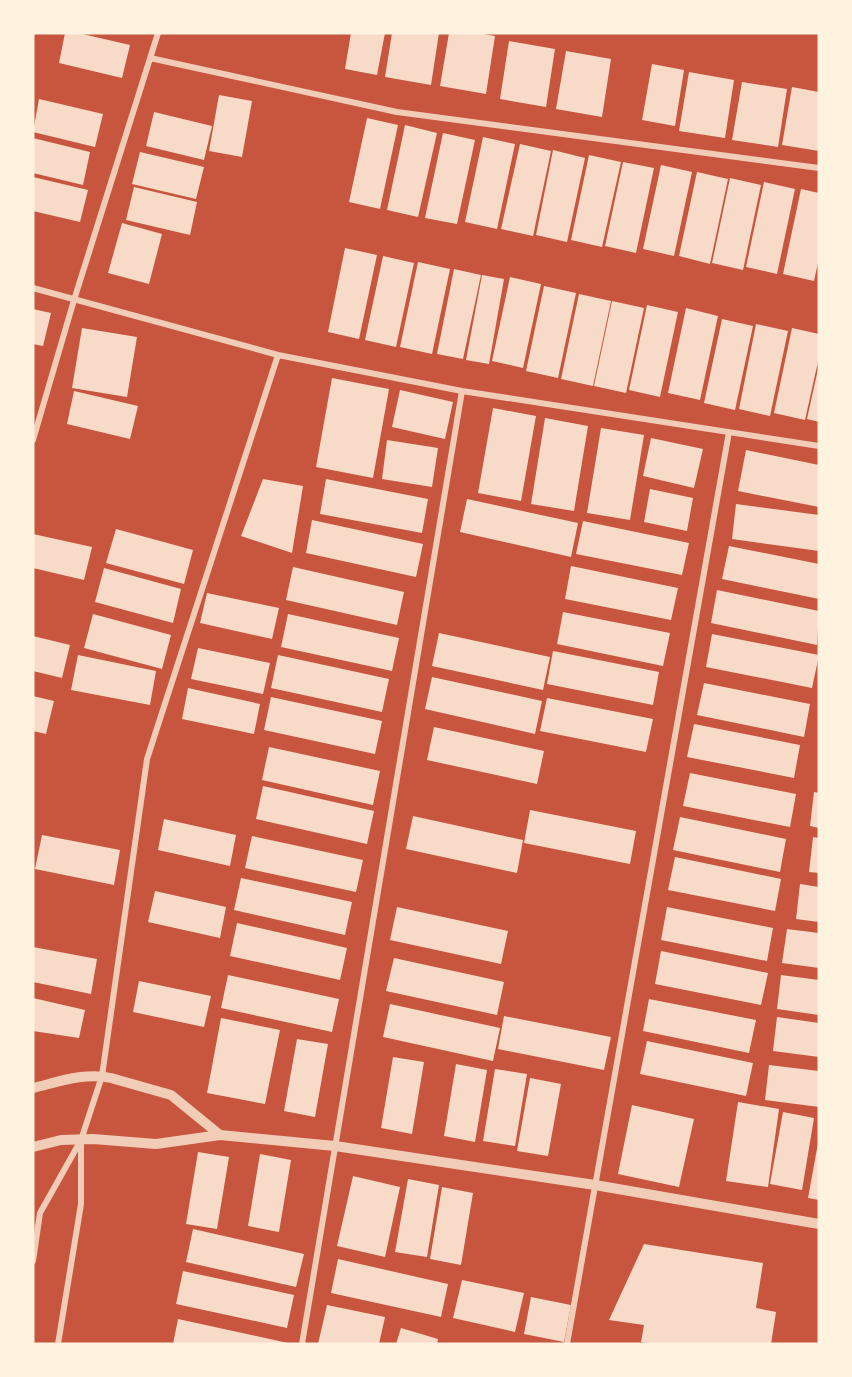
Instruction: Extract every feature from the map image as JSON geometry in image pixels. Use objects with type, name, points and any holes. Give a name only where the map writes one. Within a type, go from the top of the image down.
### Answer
[{"type":"street","points":[[33,440],[74,300],[158,33]]},
{"type":"street","points":[[150,58],[397,112],[819,168]]},
{"type":"street","points":[[33,288],[278,355],[462,391],[819,446]]},
{"type":"street","points":[[33,1261],[40,1213],[81,1140],[102,1076],[147,759],[278,355]]},
{"type":"street","points":[[302,1344],[462,391]]},
{"type":"street","points":[[567,1344],[729,432]]},
{"type":"street","points":[[33,1088],[76,1078],[102,1076],[171,1095],[220,1135]]},
{"type":"street","points":[[33,1147],[60,1140],[156,1144],[220,1135],[335,1146],[595,1185],[819,1224]]},
{"type":"street","points":[[58,1344],[81,1204],[81,1140]]},
{"type":"building","points":[[65,33],[78,33],[130,45],[122,78],[59,63]]},
{"type":"building","points":[[351,33],[385,33],[377,75],[345,69]]},
{"type":"building","points":[[392,33],[439,33],[431,85],[385,77]]},
{"type":"building","points":[[449,33],[477,33],[495,36],[486,94],[440,86]]},
{"type":"building","points":[[509,41],[555,49],[546,107],[500,99]]},
{"type":"building","points":[[566,51],[611,59],[602,117],[556,109]]},
{"type":"building","points":[[652,64],[684,70],[675,126],[642,120]]},
{"type":"building","points":[[689,72],[734,80],[725,138],[679,131]]},
{"type":"building","points":[[742,82],[787,89],[778,147],[732,140]]},
{"type":"building","points":[[792,87],[819,92],[819,151],[782,145]]},
{"type":"building","points":[[219,95],[252,101],[242,157],[209,151]]},
{"type":"building","points":[[39,99],[103,114],[95,147],[33,132]]},
{"type":"building","points":[[154,112],[212,126],[204,160],[146,146]]},
{"type":"building","points":[[367,118],[398,125],[380,209],[349,202]]},
{"type":"building","points":[[405,125],[437,133],[418,217],[387,210]]},
{"type":"building","points":[[443,133],[475,140],[457,224],[425,218]]},
{"type":"building","points":[[483,137],[515,144],[497,229],[465,222]]},
{"type":"building","points":[[33,138],[90,152],[83,185],[33,173]]},
{"type":"building","points":[[520,144],[551,151],[533,236],[501,229]]},
{"type":"building","points":[[553,150],[585,158],[567,242],[536,235]]},
{"type":"building","points":[[140,152],[204,167],[196,199],[132,184]]},
{"type":"building","points":[[589,155],[621,162],[602,247],[571,240]]},
{"type":"building","points":[[623,162],[654,168],[636,253],[605,246]]},
{"type":"building","points":[[661,165],[692,172],[674,256],[643,249]]},
{"type":"building","points":[[697,172],[728,179],[710,264],[679,256]]},
{"type":"building","points":[[33,177],[88,190],[80,222],[33,211]]},
{"type":"building","points":[[730,178],[761,185],[743,270],[712,263]]},
{"type":"building","points":[[764,182],[795,189],[777,274],[746,267]]},
{"type":"building","points":[[134,187],[197,202],[190,235],[126,220]]},
{"type":"building","points":[[801,189],[819,193],[819,258],[814,281],[783,274]]},
{"type":"building","points":[[122,223],[162,234],[149,284],[108,273]]},
{"type":"building","points":[[345,248],[377,255],[359,339],[328,332]]},
{"type":"building","points":[[383,256],[414,263],[396,347],[365,340]]},
{"type":"building","points":[[418,262],[450,269],[432,354],[400,347]]},
{"type":"building","points":[[454,269],[481,275],[463,359],[437,354]]},
{"type":"building","points":[[482,275],[504,279],[489,364],[466,360]]},
{"type":"building","points":[[510,277],[541,284],[523,368],[492,361]]},
{"type":"building","points":[[544,286],[576,293],[558,378],[526,371]]},
{"type":"building","points":[[579,294],[611,301],[593,386],[561,379]]},
{"type":"building","points":[[612,301],[644,308],[626,393],[594,386]]},
{"type":"building","points":[[647,305],[678,312],[660,397],[629,390]]},
{"type":"building","points":[[686,308],[718,316],[700,400],[668,393]]},
{"type":"building","points":[[33,309],[51,313],[43,346],[33,344]]},
{"type":"building","points":[[722,319],[753,326],[735,410],[704,403]]},
{"type":"building","points":[[756,324],[788,331],[770,416],[739,409]]},
{"type":"building","points":[[82,328],[137,337],[127,397],[72,388]]},
{"type":"building","points":[[792,328],[819,334],[819,357],[805,420],[774,413]]},
{"type":"building","points":[[819,369],[819,422],[807,419]]},
{"type":"building","points":[[332,378],[389,389],[373,478],[316,467]]},
{"type":"building","points":[[400,390],[453,402],[445,439],[392,427]]},
{"type":"building","points":[[74,391],[138,406],[130,439],[67,424]]},
{"type":"building","points":[[493,408],[536,416],[521,501],[478,493]]},
{"type":"building","points":[[545,418],[588,426],[574,511],[531,504]]},
{"type":"building","points":[[601,428],[644,435],[630,520],[587,513]]},
{"type":"building","points":[[651,438],[703,449],[694,488],[643,476]]},
{"type":"building","points":[[387,440],[438,448],[432,487],[382,479]]},
{"type":"building","points":[[746,450],[819,465],[819,507],[738,491]]},
{"type":"building","points":[[263,479],[303,486],[292,553],[241,536]]},
{"type":"building","points":[[326,479],[428,499],[422,533],[320,514]]},
{"type":"building","points":[[650,489],[693,498],[687,531],[644,522]]},
{"type":"building","points":[[467,499],[578,523],[571,557],[460,532]]},
{"type":"building","points":[[736,504],[819,515],[819,551],[732,539]]},
{"type":"building","points":[[312,520],[423,544],[416,577],[306,553]]},
{"type":"building","points":[[583,521],[689,543],[682,575],[576,554]]},
{"type":"building","points":[[116,529],[193,550],[184,584],[106,563]]},
{"type":"building","points":[[33,534],[92,547],[84,580],[33,568]]},
{"type":"building","points":[[729,546],[819,564],[819,599],[722,579]]},
{"type":"building","points":[[571,566],[678,588],[671,620],[565,599]]},
{"type":"building","points":[[293,567],[404,592],[397,625],[286,600]]},
{"type":"building","points":[[104,568],[181,589],[173,623],[95,602]]},
{"type":"building","points":[[717,590],[819,611],[817,645],[711,623]]},
{"type":"building","points":[[207,593],[279,608],[272,639],[200,623]]},
{"type":"building","points":[[563,612],[670,633],[663,666],[557,644]]},
{"type":"building","points":[[93,614],[171,635],[162,669],[84,648]]},
{"type":"building","points":[[288,614],[399,638],[392,671],[281,647]]},
{"type":"building","points":[[439,633],[550,657],[543,690],[432,666]]},
{"type":"building","points":[[712,634],[819,655],[812,688],[706,667]]},
{"type":"building","points":[[33,636],[70,645],[62,678],[33,671]]},
{"type":"building","points":[[198,648],[270,663],[263,694],[191,679]]},
{"type":"building","points":[[553,651],[659,672],[653,705],[547,684]]},
{"type":"building","points":[[78,655],[156,671],[150,705],[71,690]]},
{"type":"building","points":[[278,655],[389,679],[382,712],[271,688]]},
{"type":"building","points":[[432,677],[542,701],[535,734],[425,709]]},
{"type":"building","points":[[704,683],[810,704],[804,737],[697,715]]},
{"type":"building","points":[[188,688],[260,704],[254,734],[182,719]]},
{"type":"building","points":[[33,696],[54,701],[46,734],[33,731]]},
{"type":"building","points":[[271,697],[382,721],[375,754],[264,730]]},
{"type":"building","points":[[547,698],[653,719],[646,752],[540,731]]},
{"type":"building","points":[[694,724],[800,745],[794,778],[687,757]]},
{"type":"building","points":[[434,727],[544,751],[537,784],[427,760]]},
{"type":"building","points":[[269,747],[380,771],[373,805],[262,780]]},
{"type":"building","points":[[690,773],[796,794],[790,827],[683,806]]},
{"type":"building","points":[[263,786],[374,811],[367,844],[256,819]]},
{"type":"building","points":[[814,792],[819,793],[819,828],[810,826]]},
{"type":"building","points":[[530,810],[636,831],[630,864],[524,843]]},
{"type":"building","points":[[413,816],[523,840],[517,873],[406,849]]},
{"type":"building","points":[[680,817],[786,839],[780,872],[673,850]]},
{"type":"building","points":[[164,819],[236,835],[230,866],[158,850]]},
{"type":"building","points":[[42,835],[120,850],[114,885],[35,869]]},
{"type":"building","points":[[252,836],[363,860],[356,892],[245,868]]},
{"type":"building","points":[[813,837],[819,838],[819,873],[809,872]]},
{"type":"building","points":[[675,857],[781,879],[775,911],[668,890]]},
{"type":"building","points":[[241,878],[352,902],[345,935],[234,910]]},
{"type":"building","points":[[800,884],[819,887],[819,922],[796,919]]},
{"type":"building","points":[[155,891],[226,907],[220,938],[148,922]]},
{"type":"building","points":[[397,907],[508,931],[501,964],[390,940]]},
{"type":"building","points":[[667,907],[773,928],[767,961],[661,940]]},
{"type":"building","points":[[237,923],[347,948],[340,980],[230,956]]},
{"type":"building","points":[[787,929],[819,933],[819,968],[782,963]]},
{"type":"building","points":[[33,947],[97,959],[91,994],[33,982]]},
{"type":"building","points":[[661,951],[768,973],[761,1005],[655,984]]},
{"type":"building","points":[[394,958],[504,982],[497,1015],[386,991]]},
{"type":"building","points":[[228,975],[339,999],[332,1032],[221,1008]]},
{"type":"building","points":[[781,975],[819,980],[819,1015],[777,1009]]},
{"type":"building","points":[[139,981],[211,996],[204,1027],[133,1012]]},
{"type":"building","points":[[33,998],[85,1010],[79,1038],[33,1031]]},
{"type":"building","points":[[649,999],[756,1020],[749,1053],[643,1031]]},
{"type":"building","points":[[390,1004],[500,1028],[493,1061],[383,1037]]},
{"type":"building","points":[[504,1016],[611,1037],[604,1070],[498,1049]]},
{"type":"building","points":[[777,1017],[819,1023],[819,1057],[773,1051]]},
{"type":"building","points":[[221,1018],[280,1030],[265,1104],[207,1093]]},
{"type":"building","points":[[297,1039],[328,1044],[315,1117],[284,1111]]},
{"type":"building","points":[[647,1041],[753,1063],[746,1096],[640,1074]]},
{"type":"building","points":[[393,1057],[424,1062],[412,1134],[381,1128]]},
{"type":"building","points":[[456,1064],[487,1070],[475,1142],[444,1136]]},
{"type":"building","points":[[769,1065],[819,1071],[819,1107],[765,1100]]},
{"type":"building","points":[[495,1069],[527,1074],[515,1146],[483,1141]]},
{"type":"building","points":[[530,1078],[561,1084],[548,1156],[517,1151]]},
{"type":"building","points":[[738,1102],[779,1109],[768,1187],[726,1181]]},
{"type":"building","points":[[632,1105],[694,1119],[679,1187],[618,1174]]},
{"type":"building","points":[[783,1112],[814,1118],[802,1190],[770,1184]]},
{"type":"building","points":[[819,1143],[819,1200],[808,1198]]},
{"type":"building","points":[[198,1152],[229,1157],[217,1229],[186,1224]]},
{"type":"building","points":[[260,1154],[291,1160],[279,1232],[248,1226]]},
{"type":"building","points":[[353,1176],[400,1187],[385,1257],[337,1246]]},
{"type":"building","points":[[408,1179],[439,1185],[427,1257],[395,1252]]},
{"type":"building","points":[[442,1187],[473,1193],[461,1265],[430,1259]]},
{"type":"building","points":[[193,1229],[304,1254],[296,1287],[186,1262]]},
{"type":"building","points":[[644,1244],[763,1263],[756,1308],[776,1312],[771,1344],[641,1342],[644,1325],[609,1320]]},
{"type":"building","points":[[338,1259],[448,1284],[441,1317],[331,1293]]},
{"type":"building","points":[[183,1271],[294,1295],[287,1328],[176,1304]]},
{"type":"building","points":[[462,1280],[524,1293],[515,1332],[453,1318]]},
{"type":"building","points":[[531,1297],[571,1305],[564,1342],[524,1334]]},
{"type":"building","points":[[327,1305],[385,1317],[379,1344],[318,1344]]},
{"type":"building","points":[[178,1319],[288,1343],[288,1344],[173,1344]]},
{"type":"building","points":[[401,1328],[438,1339],[437,1344],[396,1344]]}]
